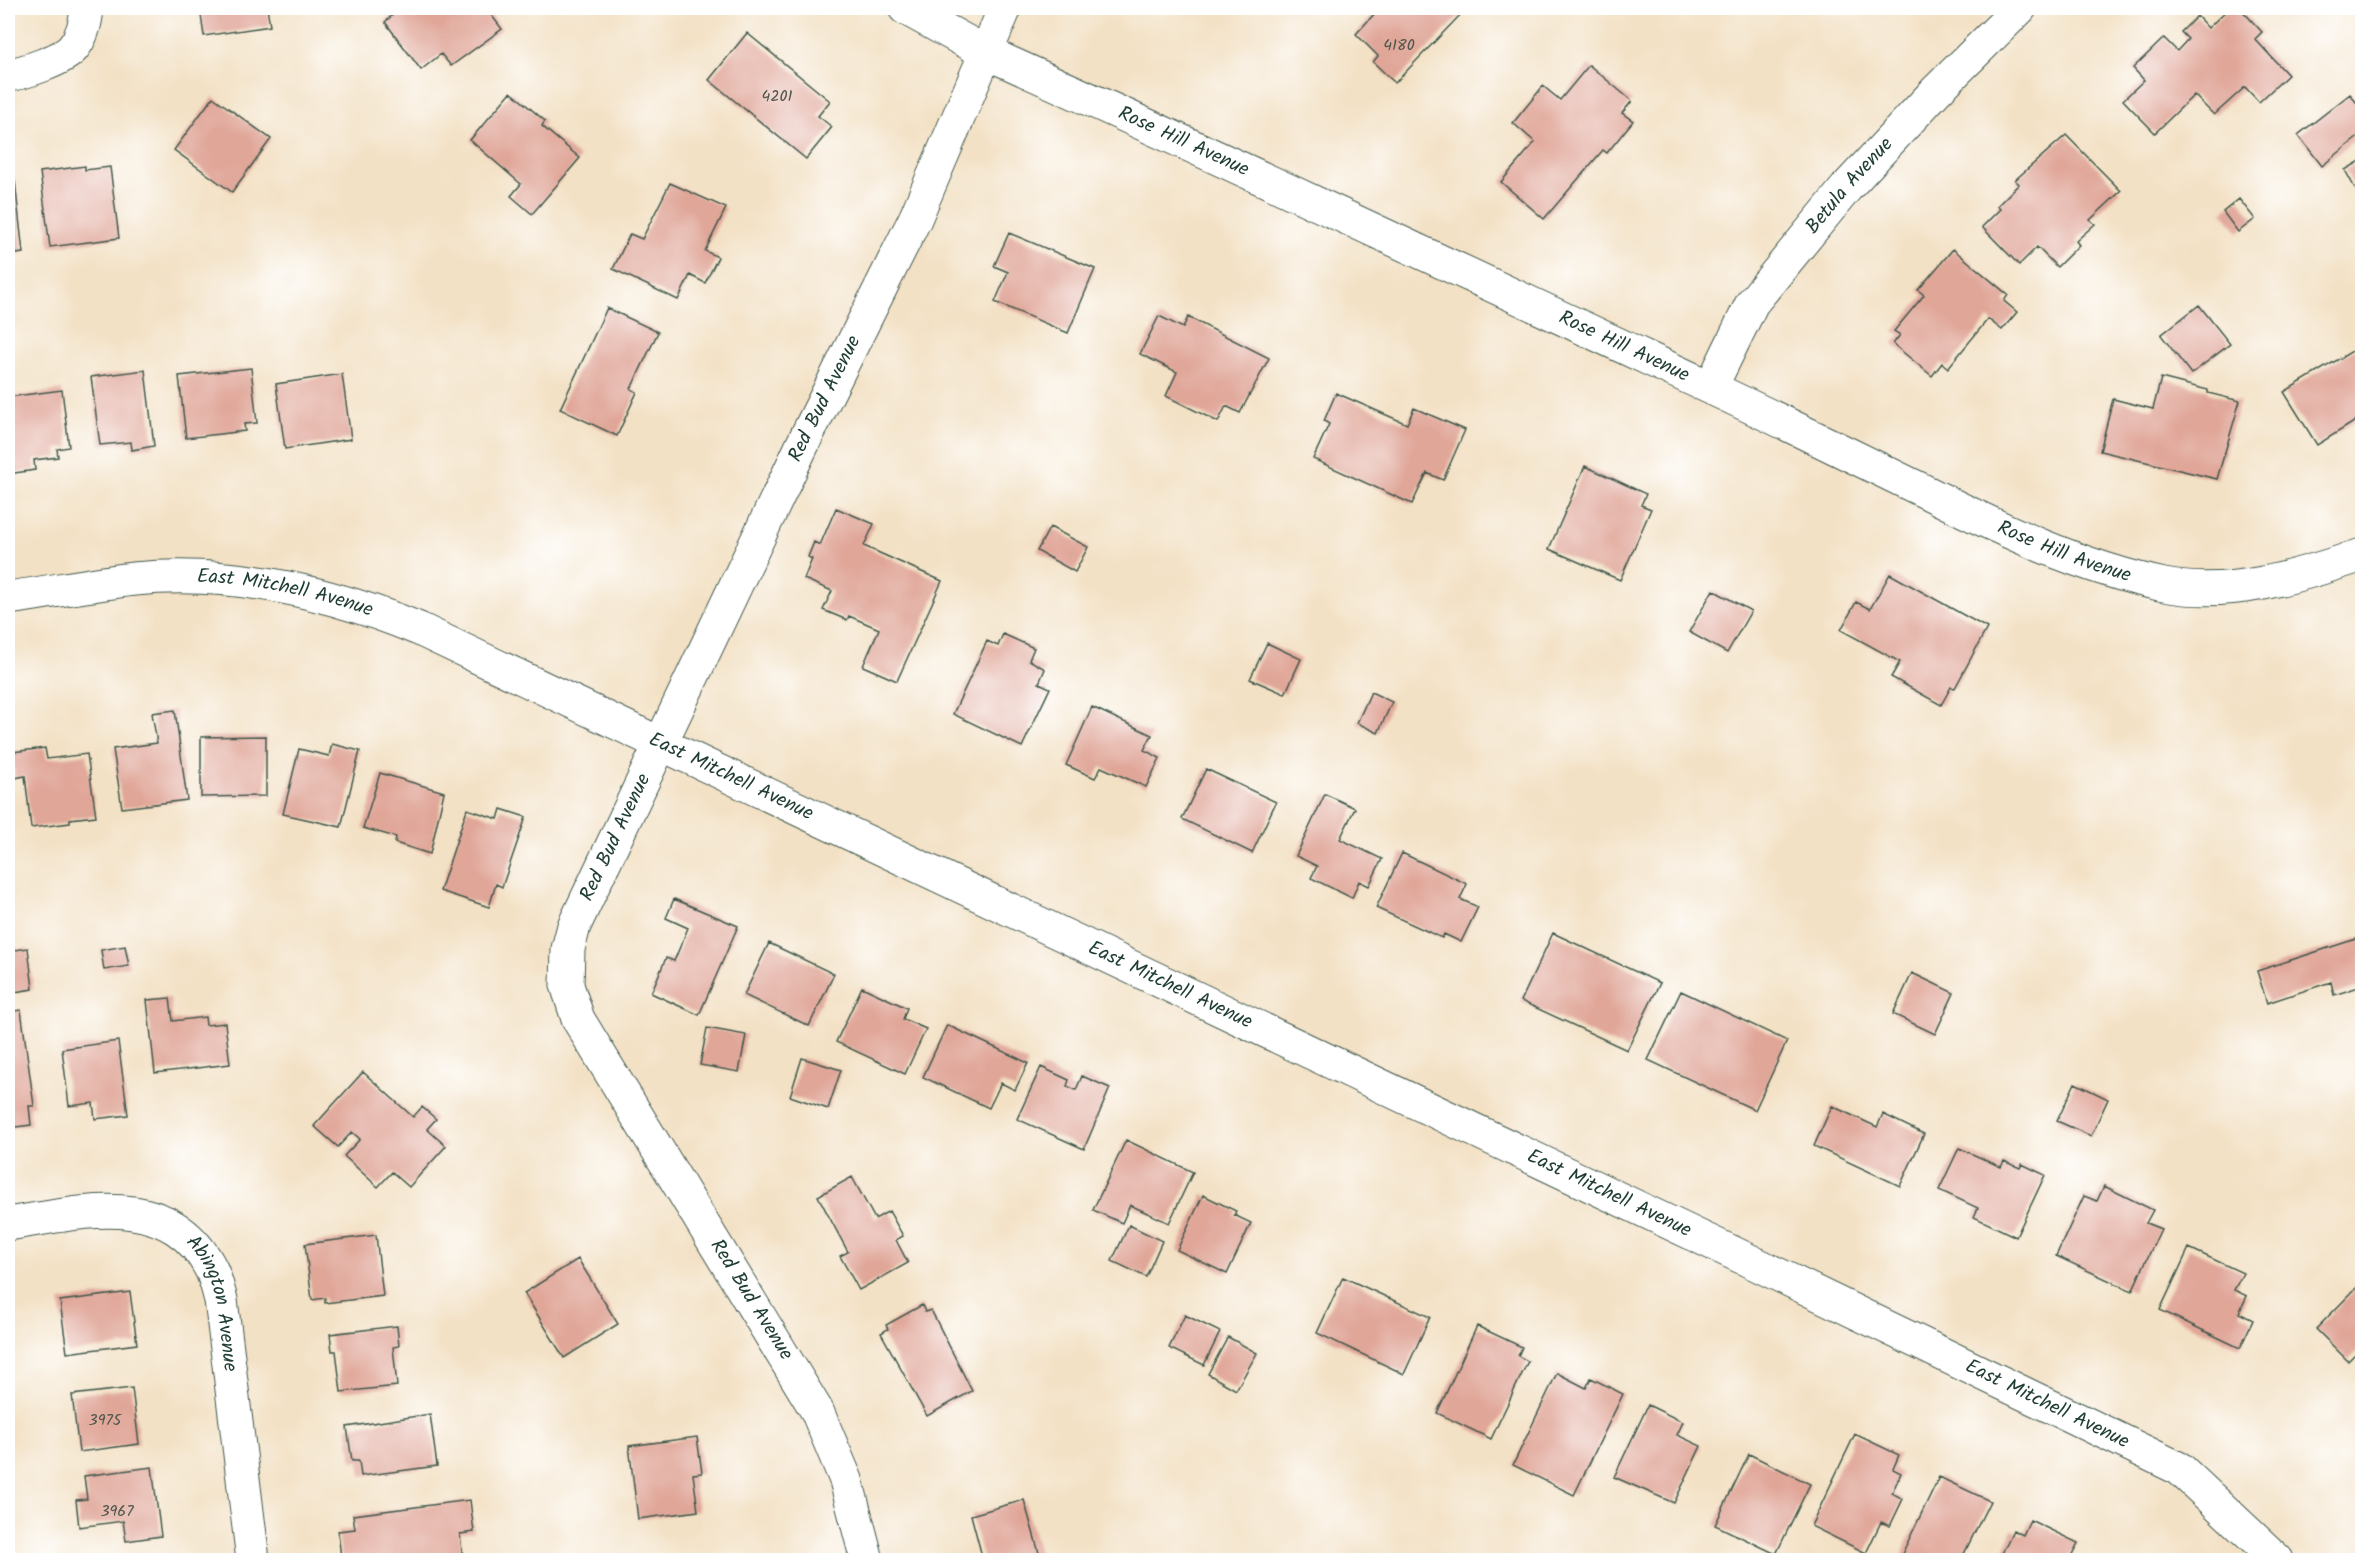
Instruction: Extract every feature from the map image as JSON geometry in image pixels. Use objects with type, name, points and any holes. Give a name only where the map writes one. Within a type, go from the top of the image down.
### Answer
[{"type":"street","points":[[8,75],[27,73],[73,49],[85,24],[87,8]]},
{"type":"street","name":"Rose Hill Avenue","points":[[905,8],[985,52],[1710,387],[1989,523],[2064,556],[2165,585],[2209,589],[2252,586],[2312,572],[2362,555]]},
{"type":"street","name":"Red Bud Avenue","points":[[867,1560],[846,1480],[817,1411],[789,1361],[578,1019],[567,985],[568,949],[574,926],[808,433],[915,219],[1005,8]]},
{"type":"street","name":"Betula Avenue","points":[[1710,387],[1752,303],[1796,249],[1879,152],[2020,8]]},
{"type":"street","name":"East Mitchell Avenue","points":[[8,598],[136,579],[214,578],[291,587],[365,607],[419,629],[1738,1255],[2180,1469],[2277,1560]]},
{"type":"street","name":"Abington Avenue","points":[[8,1224],[107,1210],[139,1212],[168,1224],[193,1244],[211,1270],[221,1300],[253,1560]]},
{"type":"building","points":[[200,8],[267,8],[270,26],[204,36]]},
{"type":"building","points":[[400,8],[486,8],[502,29],[451,66],[441,54],[421,70],[385,22]]},
{"type":"building","points":[[1371,8],[1462,8],[1465,10],[1395,83],[1373,62],[1378,56],[1356,34],[1376,12]]},
{"type":"building","points":[[2229,8],[2240,8],[2262,32],[2255,39],[2288,75],[2259,102],[2245,87],[2214,115],[2194,95],[2155,133],[2123,100],[2144,80],[2133,68],[2164,38],[2177,51],[2188,39],[2181,32],[2197,16],[2208,28]]},
{"type":"building","points":[[747,33],[830,101],[818,116],[832,127],[806,159],[709,80]]},
{"type":"building","points":[[1589,65],[1632,101],[1622,113],[1633,121],[1607,153],[1603,150],[1544,219],[1501,182],[1535,142],[1513,123],[1543,86],[1560,100]]},
{"type":"building","points":[[511,92],[545,121],[542,126],[580,158],[532,214],[511,196],[521,184],[470,140]]},
{"type":"building","points":[[2350,94],[2362,110],[2362,134],[2322,166],[2298,135]]},
{"type":"building","points":[[213,97],[271,139],[232,192],[174,150]]},
{"type":"building","points":[[2066,135],[2121,191],[2090,220],[2095,224],[2076,241],[2079,245],[2057,267],[2037,247],[2019,265],[1982,227],[2000,209],[1997,206],[2019,184],[2015,180]]},
{"type":"building","points":[[2362,160],[2362,201],[2345,170]]},
{"type":"building","points":[[85,166],[85,170],[110,167],[119,238],[50,247],[40,172]]},
{"type":"building","points":[[15,181],[23,253],[8,255],[8,182]]},
{"type":"building","points":[[670,183],[726,208],[705,251],[718,257],[705,283],[690,275],[678,300],[613,269],[630,234],[642,239]]},
{"type":"building","points":[[2239,199],[2255,219],[2238,232],[2223,212]]},
{"type":"building","points":[[1009,233],[1095,269],[1068,333],[995,302],[1008,272],[994,266]]},
{"type":"building","points":[[1953,249],[2008,295],[2004,301],[2017,312],[2002,330],[1988,319],[1948,368],[1942,363],[1932,376],[1893,344],[1900,335],[1894,331],[1924,295],[1918,290]]},
{"type":"building","points":[[2199,305],[2230,344],[2191,374],[2161,335]]},
{"type":"building","points":[[607,308],[658,332],[631,389],[637,392],[617,436],[560,409]]},
{"type":"building","points":[[1159,316],[1183,328],[1188,317],[1269,358],[1240,413],[1226,406],[1218,422],[1166,396],[1177,372],[1140,354]]},
{"type":"building","points":[[2362,345],[2362,417],[2317,445],[2284,392]]},
{"type":"building","points":[[251,368],[257,423],[244,424],[245,431],[186,438],[179,376]]},
{"type":"building","points":[[145,370],[154,446],[132,450],[131,442],[100,445],[91,377]]},
{"type":"building","points":[[342,374],[351,439],[285,449],[276,384]]},
{"type":"building","points":[[2161,378],[2240,401],[2217,479],[2100,451],[2113,399],[2153,409]]},
{"type":"building","points":[[62,390],[69,447],[57,449],[58,457],[34,460],[35,470],[8,474],[8,397]]},
{"type":"building","points":[[1336,393],[1407,424],[1414,408],[1465,430],[1443,480],[1427,473],[1412,504],[1313,459],[1329,424],[1324,421]]},
{"type":"building","points":[[1585,466],[1646,494],[1641,505],[1651,509],[1620,580],[1549,549]]},
{"type":"building","points":[[836,508],[874,524],[864,546],[942,581],[897,681],[863,666],[879,629],[849,616],[847,620],[823,610],[832,591],[804,579],[812,559],[808,557],[814,542],[820,545]]},
{"type":"building","points":[[1050,527],[1088,547],[1075,572],[1037,551]]},
{"type":"building","points":[[1890,574],[1987,628],[1955,688],[1951,687],[1941,705],[1891,677],[1900,662],[1841,630],[1856,602],[1870,609]]},
{"type":"building","points":[[1713,590],[1751,611],[1727,653],[1689,632]]},
{"type":"building","points":[[1003,634],[1034,648],[1029,660],[1045,669],[1039,683],[1050,688],[1022,747],[953,714],[987,641],[998,646]]},
{"type":"building","points":[[1267,643],[1301,659],[1285,694],[1250,679]]},
{"type":"building","points":[[1371,692],[1392,702],[1378,733],[1357,723]]},
{"type":"building","points":[[1092,707],[1152,735],[1144,750],[1160,758],[1146,787],[1101,767],[1095,778],[1066,765]]},
{"type":"building","points":[[175,710],[187,800],[122,808],[113,749],[157,743],[152,713]]},
{"type":"building","points":[[266,736],[266,796],[201,797],[201,737]]},
{"type":"building","points":[[332,744],[360,751],[341,827],[283,814],[299,749],[329,756]]},
{"type":"building","points":[[45,748],[47,759],[87,754],[96,816],[70,819],[70,823],[31,828],[25,776],[15,778],[12,752]]},
{"type":"building","points":[[1206,769],[1276,802],[1252,853],[1182,819]]},
{"type":"building","points":[[380,773],[444,792],[430,854],[395,843],[396,837],[363,828]]},
{"type":"building","points":[[1325,794],[1355,808],[1340,839],[1382,859],[1369,886],[1359,881],[1352,898],[1311,878],[1317,866],[1296,856]]},
{"type":"building","points":[[467,809],[498,819],[501,809],[526,817],[502,887],[496,884],[489,907],[440,891]]},
{"type":"building","points":[[8,840],[12,869],[8,869]]},
{"type":"building","points":[[1402,853],[1467,884],[1460,899],[1478,907],[1461,942],[1444,934],[1442,938],[1376,908]]},
{"type":"building","points":[[674,899],[738,926],[699,1015],[651,993],[666,958],[674,961],[688,928],[666,918]]},
{"type":"building","points":[[1553,933],[1660,983],[1627,1050],[1521,1001]]},
{"type":"building","points":[[2362,937],[2362,986],[2334,995],[2331,982],[2267,1003],[2257,971]]},
{"type":"building","points":[[769,943],[834,974],[809,1026],[744,995]]},
{"type":"building","points":[[125,946],[129,966],[104,970],[101,950]]},
{"type":"building","points":[[28,948],[33,989],[8,993],[8,951]]},
{"type":"building","points":[[1912,973],[1954,993],[1935,1034],[1893,1014]]},
{"type":"building","points":[[862,987],[907,1008],[903,1019],[926,1029],[905,1074],[836,1042]]},
{"type":"building","points":[[1681,991],[1787,1041],[1755,1110],[1648,1060]]},
{"type":"building","points":[[170,998],[173,1021],[205,1017],[206,1025],[225,1023],[230,1064],[155,1073],[147,1000]]},
{"type":"building","points":[[21,1010],[34,1106],[29,1106],[31,1125],[8,1128],[8,1012]]},
{"type":"building","points":[[947,1025],[1028,1063],[1015,1090],[1001,1083],[989,1108],[923,1077]]},
{"type":"building","points":[[707,1028],[746,1035],[739,1072],[700,1065]]},
{"type":"building","points":[[118,1041],[128,1115],[95,1119],[93,1103],[69,1106],[62,1049]]},
{"type":"building","points":[[802,1058],[841,1070],[828,1109],[790,1096]]},
{"type":"building","points":[[1041,1067],[1069,1080],[1067,1086],[1076,1090],[1082,1076],[1110,1088],[1084,1149],[1017,1119]]},
{"type":"building","points":[[363,1072],[413,1117],[422,1107],[436,1119],[427,1129],[446,1146],[409,1187],[392,1172],[378,1187],[344,1156],[360,1139],[352,1132],[338,1147],[314,1126]]},
{"type":"building","points":[[2075,1083],[2108,1099],[2091,1136],[2057,1121]]},
{"type":"building","points":[[1832,1106],[1877,1127],[1883,1114],[1924,1134],[1900,1186],[1814,1146]]},
{"type":"building","points":[[1126,1140],[1193,1172],[1169,1223],[1130,1205],[1122,1223],[1093,1210]]},
{"type":"building","points":[[1959,1148],[2001,1167],[2004,1161],[2020,1168],[2022,1164],[2045,1175],[2016,1237],[1974,1217],[1978,1208],[1939,1190]]},
{"type":"building","points":[[852,1177],[875,1219],[889,1211],[903,1236],[896,1240],[908,1263],[859,1290],[840,1256],[848,1252],[818,1196]]},
{"type":"building","points":[[2104,1186],[2153,1210],[2146,1223],[2161,1229],[2132,1291],[2056,1256],[2084,1196],[2097,1201]]},
{"type":"building","points":[[1203,1195],[1236,1211],[1234,1215],[1251,1223],[1227,1274],[1177,1250]]},
{"type":"building","points":[[1129,1225],[1162,1241],[1146,1277],[1112,1261]]},
{"type":"building","points":[[376,1235],[383,1296],[325,1303],[325,1298],[312,1300],[305,1244]]},
{"type":"building","points":[[2189,1248],[2243,1273],[2234,1290],[2247,1296],[2239,1313],[2253,1320],[2240,1348],[2160,1310]]},
{"type":"building","points":[[578,1259],[618,1324],[564,1358],[524,1293]]},
{"type":"building","points":[[1343,1277],[1430,1317],[1404,1374],[1317,1333]]},
{"type":"building","points":[[2362,1282],[2362,1347],[2348,1361],[2316,1329]]},
{"type":"building","points":[[130,1292],[137,1344],[67,1353],[60,1301]]},
{"type":"building","points":[[922,1305],[925,1312],[931,1310],[972,1391],[927,1416],[881,1333],[888,1329],[886,1325]]},
{"type":"building","points":[[1185,1315],[1220,1332],[1204,1365],[1169,1348]]},
{"type":"building","points":[[397,1326],[399,1346],[393,1347],[397,1386],[341,1392],[336,1351],[332,1351],[330,1334]]},
{"type":"building","points":[[1477,1326],[1522,1347],[1518,1356],[1528,1361],[1491,1439],[1437,1413]]},
{"type":"building","points":[[1228,1337],[1257,1353],[1236,1390],[1208,1374]]},
{"type":"building","points":[[1557,1373],[1586,1388],[1591,1378],[1623,1394],[1574,1495],[1513,1465]]},
{"type":"building","points":[[132,1388],[139,1444],[79,1452],[72,1395]]},
{"type":"building","points":[[1648,1405],[1683,1422],[1677,1435],[1701,1446],[1674,1503],[1614,1477]]},
{"type":"building","points":[[430,1414],[437,1466],[361,1476],[359,1461],[352,1461],[347,1427]]},
{"type":"building","points":[[1855,1434],[1899,1455],[1893,1469],[1901,1473],[1892,1493],[1903,1499],[1890,1526],[1881,1522],[1866,1553],[1811,1526]]},
{"type":"building","points":[[697,1437],[702,1473],[693,1474],[698,1511],[638,1519],[629,1446]]},
{"type":"building","points":[[1749,1454],[1810,1484],[1776,1554],[1715,1525]]},
{"type":"building","points":[[152,1467],[161,1536],[126,1541],[123,1521],[79,1527],[76,1500],[87,1499],[84,1476]]},
{"type":"building","points":[[1939,1477],[1990,1501],[1961,1560],[1912,1560],[1901,1556]]},
{"type":"building","points":[[470,1500],[474,1532],[460,1534],[463,1560],[358,1560],[357,1556],[341,1558],[338,1531],[355,1529],[353,1515]]},
{"type":"building","points":[[1024,1500],[1041,1560],[983,1560],[971,1515]]},
{"type":"building","points":[[2030,1520],[2078,1543],[2069,1560],[1999,1560],[2013,1530],[2023,1535]]}]
